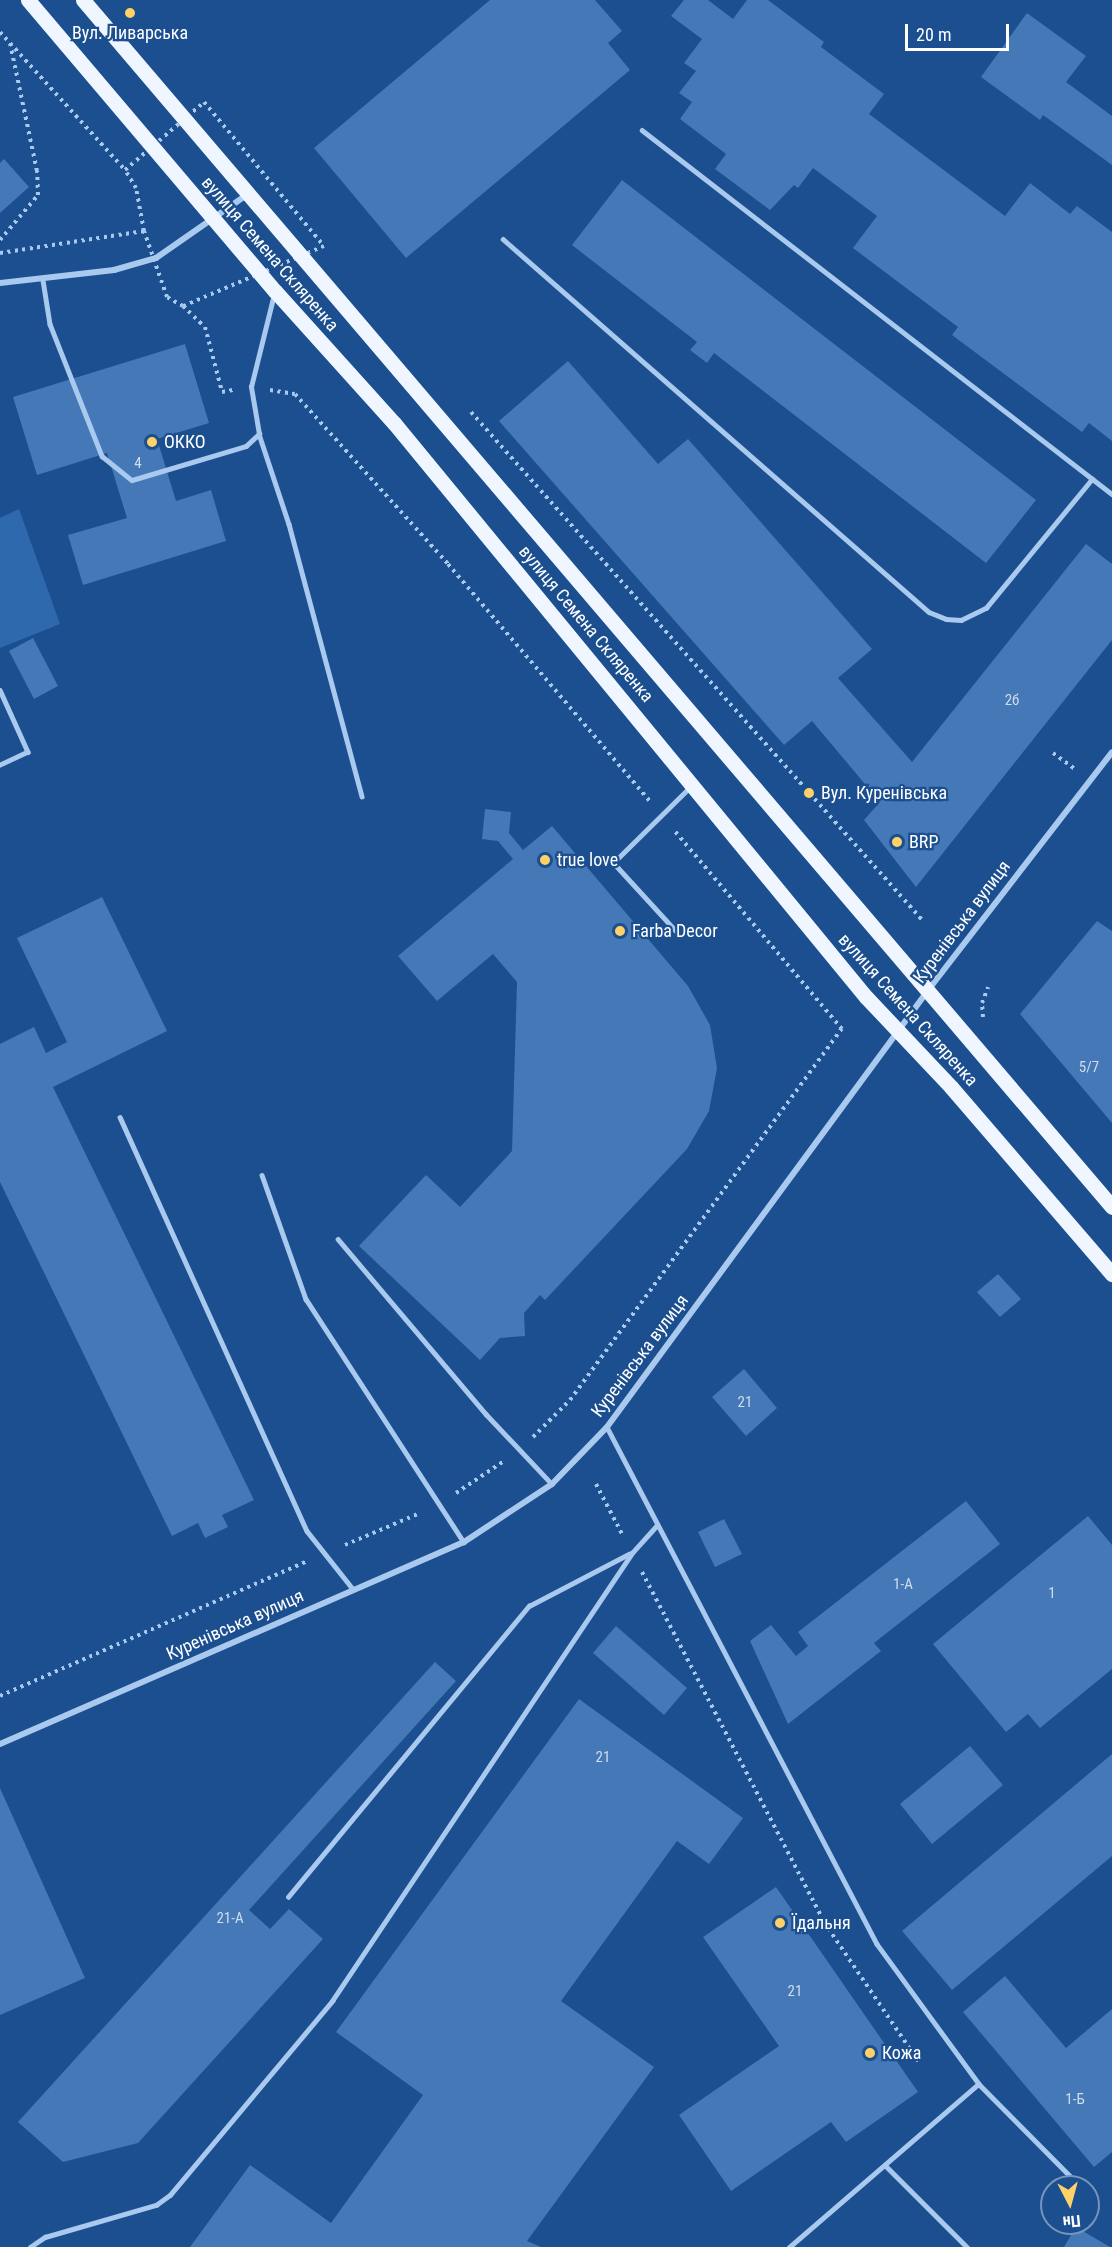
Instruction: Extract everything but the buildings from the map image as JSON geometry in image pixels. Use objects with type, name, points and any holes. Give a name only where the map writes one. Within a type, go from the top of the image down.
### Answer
[{"type":"main road","name":"вулиця Семена Скляренка","points":[[28,0],[275,291],[394,423],[866,997],[899,1031],[1112,1274]]},
{"type":"main road","name":"вулиця Семена Скляренка","points":[[83,0],[929,989],[1112,1207]]},
{"type":"street","points":[[0,283],[43,280],[114,270],[156,258],[248,194]]},
{"type":"street","name":"Куренівська вулиця","points":[[0,1744],[464,1542],[552,1484],[607,1427],[929,989],[1112,752]]},
{"type":"lane","points":[[642,130],[1112,494]]},
{"type":"lane","points":[[503,239],[929,612],[946,619],[961,620],[986,608],[1092,479]]},
{"type":"lane","points":[[43,280],[50,324],[102,456],[132,480],[246,446],[259,434]]},
{"type":"lane","points":[[275,291],[251,387],[259,434],[289,524],[362,796]]},
{"type":"lane","points":[[0,690],[28,752],[0,765]]},
{"type":"lane","points":[[680,936],[613,863],[693,784]]},
{"type":"lane","points":[[120,1117],[307,1531],[353,1589]]},
{"type":"lane","points":[[262,1175],[306,1299],[464,1542]]},
{"type":"lane","points":[[338,1239],[486,1414],[552,1484]]},
{"type":"lane","points":[[607,1427],[656,1526],[877,1944],[979,2084],[1069,2175]]},
{"type":"lane","points":[[30,2247],[45,2237],[156,2205],[170,2195],[332,2001],[632,1553],[656,1526]]},
{"type":"lane","points":[[288,1897],[529,1606],[632,1553]]},
{"type":"lane","points":[[790,2247],[979,2084]]},
{"type":"lane","points":[[885,2165],[967,2247]]},
{"type":"path","points":[[0,32],[125,170]]},
{"type":"path","points":[[0,240],[38,195],[37,171],[10,43]]},
{"type":"path","points":[[0,253],[144,231]]},
{"type":"path","points":[[324,246],[332,255]]},
{"type":"path","points":[[183,306],[204,327],[222,392],[251,387],[295,394],[448,564],[842,1029]]},
{"type":"path","points":[[464,403],[923,921]]},
{"type":"path","points":[[987,1027],[982,1003],[988,987]]},
{"type":"path","points":[[596,1484],[824,1922],[920,2064]]},
{"type":"shaded area","points":[[19,509],[60,624],[0,648],[0,518]]},
{"type":"place","name":"Вул. Ливарська","points":[[130,13]]},
{"type":"place","name":"ОККО","points":[[152,442]]},
{"type":"place","name":"Вул. Куренівська","points":[[809,793]]},
{"type":"place","name":"BRP","points":[[897,842]]},
{"type":"place","name":"true love","points":[[545,860]]},
{"type":"place","name":"Farba Decor","points":[[620,931]]},
{"type":"place","name":"Їдальня","points":[[780,1923]]},
{"type":"place","name":"Кожа","points":[[870,2053]]}]
